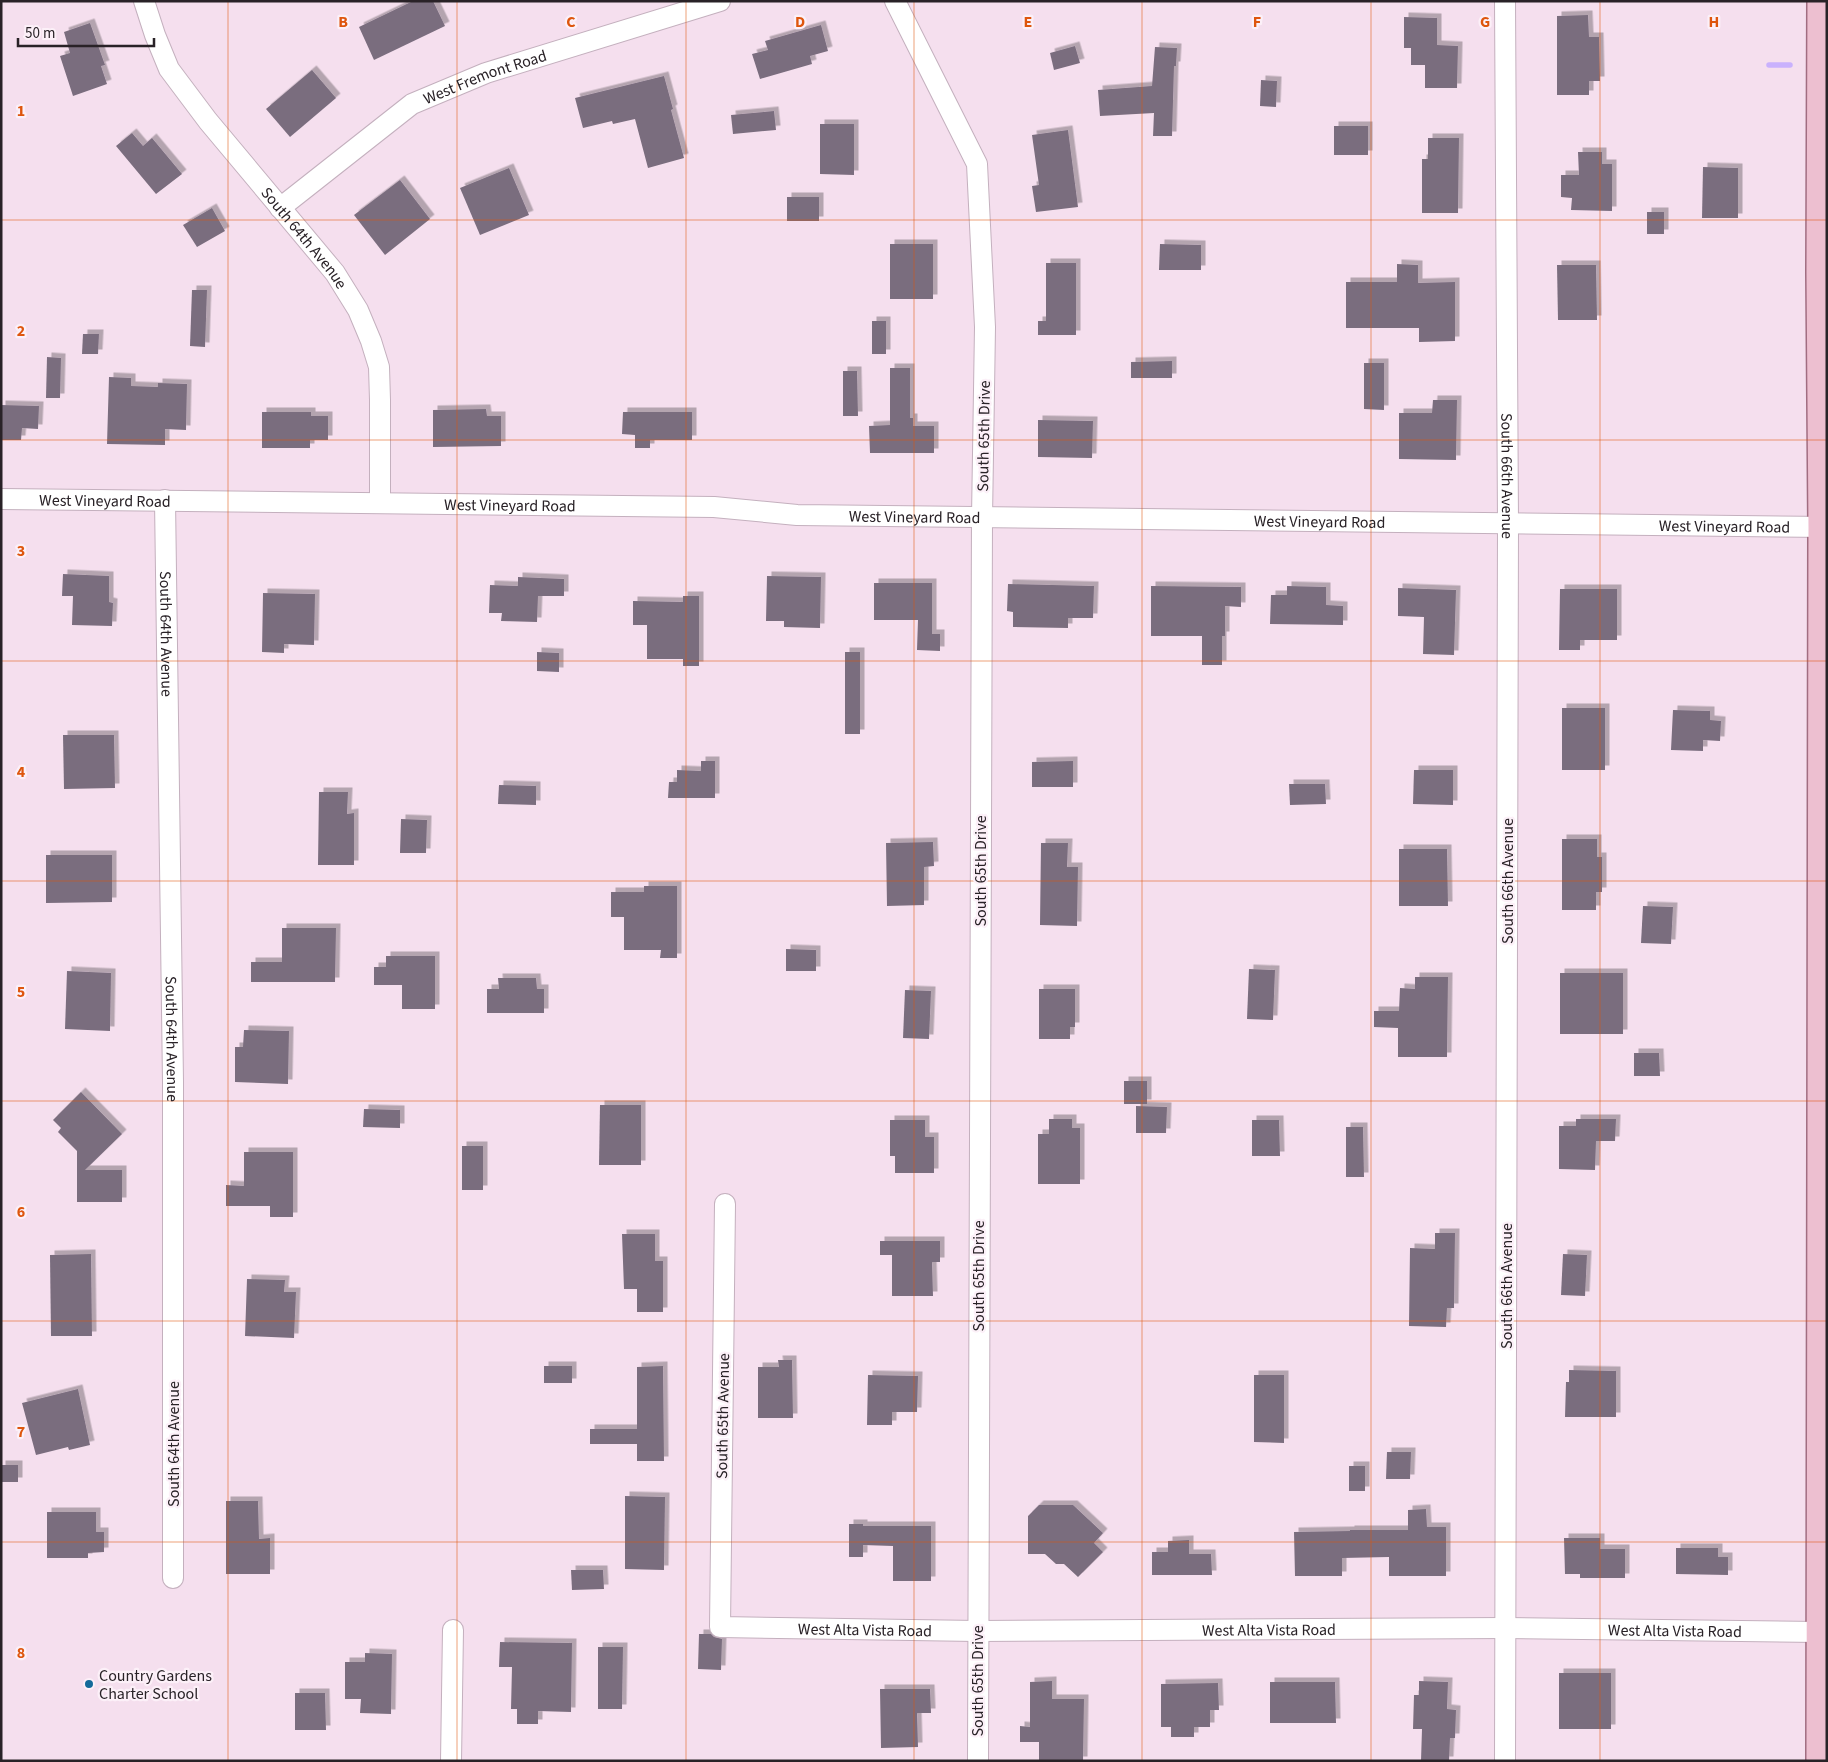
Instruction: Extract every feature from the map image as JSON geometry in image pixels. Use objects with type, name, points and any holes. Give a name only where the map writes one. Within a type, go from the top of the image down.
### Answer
[{"type":"main road","points":[[1819,1761],[1818,1632],[1824,527],[1819,85],[1820,1]]},
{"type":"street","name":"South 64th Avenue","points":[[144,1],[155,36],[169,69],[208,121],[335,273],[358,310],[379,367],[380,503]]},
{"type":"street","name":"West Fremont Road","points":[[280,208],[412,104],[486,73],[713,5],[720,1]]},
{"type":"street","name":"South 65th Drive","points":[[895,1],[977,164],[985,327],[982,518],[978,1761]]},
{"type":"street","name":"South 66th Avenue","points":[[1505,1],[1508,524],[1505,1761]]},
{"type":"street","name":"West Vineyard Road","points":[[1,498],[714,507],[797,515],[982,518],[1824,527]]},
{"type":"street","name":"South 64th Avenue","points":[[165,500],[173,1082],[173,1578]]},
{"type":"street","name":"South 65th Avenue","points":[[720,1627],[725,1204]]},
{"type":"street","name":"West Alta Vista Road","points":[[720,1627],[977,1630],[1505,1628],[1818,1632]]},
{"type":"street","points":[[452,1761],[453,1630]]},
{"type":"building","points":[[413,1],[433,1],[445,26],[374,60],[359,27]]},
{"type":"building","points":[[1588,15],[1589,37],[1599,37],[1600,81],[1589,81],[1589,95],[1557,95],[1557,16]]},
{"type":"building","points":[[1404,17],[1437,18],[1437,45],[1458,46],[1457,88],[1425,88],[1425,65],[1411,65],[1411,48],[1404,48]]},
{"type":"building","points":[[90,23],[105,65],[101,66],[107,84],[73,96],[60,56],[70,53],[64,32]]},
{"type":"building","points":[[821,25],[828,51],[810,56],[812,64],[760,79],[752,54],[768,50],[765,41]]},
{"type":"building","points":[[1075,46],[1080,63],[1054,70],[1050,53]]},
{"type":"building","points":[[1155,47],[1177,48],[1176,66],[1174,66],[1172,136],[1153,136],[1154,113],[1100,116],[1098,90],[1152,86]]},
{"type":"building","points":[[312,70],[336,98],[290,137],[266,109]]},
{"type":"building","points":[[664,76],[684,158],[648,168],[635,119],[613,124],[612,121],[583,128],[575,98]]},
{"type":"building","points":[[1261,80],[1277,81],[1276,107],[1260,106]]},
{"type":"building","points":[[774,111],[776,130],[733,134],[731,115]]},
{"type":"building","points":[[820,124],[854,124],[854,175],[820,174]]},
{"type":"building","points":[[1334,126],[1368,126],[1368,155],[1334,155]]},
{"type":"building","points":[[1068,130],[1078,207],[1036,212],[1032,186],[1039,185],[1032,135]]},
{"type":"building","points":[[132,133],[143,146],[152,138],[182,174],[156,194],[116,146]]},
{"type":"building","points":[[1428,138],[1459,138],[1458,213],[1422,213],[1422,159],[1428,159]]},
{"type":"building","points":[[1578,152],[1602,152],[1602,164],[1612,164],[1612,211],[1571,210],[1572,198],[1561,197],[1561,175],[1579,175]]},
{"type":"building","points":[[1703,167],[1738,168],[1738,218],[1702,218]]},
{"type":"building","points":[[509,168],[529,215],[480,235],[460,188]]},
{"type":"building","points":[[400,180],[430,219],[385,255],[354,215]]},
{"type":"building","points":[[787,197],[819,197],[819,221],[787,221]]},
{"type":"building","points":[[212,208],[225,231],[197,247],[183,225]]},
{"type":"building","points":[[1647,212],[1664,212],[1664,234],[1647,234]]},
{"type":"building","points":[[890,244],[933,244],[933,299],[890,299]]},
{"type":"building","points":[[1160,244],[1201,245],[1201,270],[1159,270]]},
{"type":"building","points":[[1046,263],[1076,263],[1076,335],[1038,335],[1038,321],[1046,321]]},
{"type":"building","points":[[1397,264],[1418,265],[1418,283],[1455,282],[1455,341],[1419,342],[1419,328],[1346,328],[1346,282],[1397,282]]},
{"type":"building","points":[[1557,265],[1596,265],[1597,320],[1558,320]]},
{"type":"building","points":[[192,290],[207,290],[205,347],[190,346]]},
{"type":"building","points":[[872,321],[886,321],[886,354],[872,354]]},
{"type":"building","points":[[83,334],[99,334],[98,354],[82,354]]},
{"type":"building","points":[[47,357],[61,358],[60,398],[46,398]]},
{"type":"building","points":[[1172,361],[1172,378],[1131,378],[1131,362]]},
{"type":"building","points":[[1364,363],[1384,363],[1384,410],[1364,409]]},
{"type":"building","points":[[890,368],[910,368],[910,418],[913,418],[913,426],[934,426],[934,453],[870,453],[869,426],[890,425]]},
{"type":"building","points":[[843,371],[857,371],[858,416],[843,416]]},
{"type":"building","points":[[109,377],[131,378],[131,386],[158,387],[158,383],[187,384],[186,430],[165,429],[165,445],[107,444]]},
{"type":"building","points":[[1433,400],[1457,400],[1456,460],[1399,459],[1399,413],[1432,413]]},
{"type":"building","points":[[1,405],[39,406],[38,429],[22,428],[21,440],[1,440]]},
{"type":"building","points":[[486,409],[487,416],[501,416],[501,446],[433,447],[433,410]]},
{"type":"building","points":[[262,412],[311,412],[311,416],[328,416],[328,440],[310,440],[310,448],[262,448]]},
{"type":"building","points":[[623,412],[692,412],[692,440],[650,440],[650,448],[635,448],[635,435],[622,434]]},
{"type":"building","points":[[1038,420],[1093,421],[1092,458],[1038,457]]},
{"type":"building","points":[[63,574],[109,576],[109,602],[113,603],[112,626],[72,625],[73,596],[62,596]]},
{"type":"building","points":[[767,576],[821,577],[820,628],[784,627],[784,621],[766,621]]},
{"type":"building","points":[[518,577],[564,579],[564,596],[538,596],[537,622],[501,621],[502,613],[489,613],[490,585],[518,586]]},
{"type":"building","points":[[874,583],[932,583],[932,634],[940,634],[940,651],[917,650],[918,620],[874,620]]},
{"type":"building","points":[[1008,584],[1094,586],[1093,618],[1068,618],[1068,628],[1013,627],[1013,612],[1007,611]]},
{"type":"building","points":[[1151,586],[1241,587],[1241,607],[1225,606],[1225,636],[1222,636],[1222,665],[1202,665],[1202,636],[1151,636]]},
{"type":"building","points":[[1287,586],[1326,587],[1326,605],[1343,606],[1343,625],[1270,624],[1271,595],[1287,595]]},
{"type":"building","points":[[1398,588],[1456,590],[1454,655],[1423,654],[1424,617],[1398,616]]},
{"type":"building","points":[[1560,589],[1617,589],[1617,640],[1580,640],[1580,650],[1559,650]]},
{"type":"building","points":[[263,593],[315,594],[314,645],[284,644],[284,653],[262,652]]},
{"type":"building","points":[[683,596],[699,596],[699,666],[683,666],[683,659],[647,659],[647,625],[633,625],[633,601],[683,602]]},
{"type":"building","points":[[537,652],[559,653],[559,672],[537,671]]},
{"type":"building","points":[[845,652],[860,652],[860,734],[845,734]]},
{"type":"building","points":[[1562,708],[1605,708],[1605,770],[1562,770]]},
{"type":"building","points":[[1673,710],[1710,711],[1710,720],[1721,721],[1720,741],[1703,740],[1703,751],[1671,750]]},
{"type":"building","points":[[63,735],[114,735],[115,788],[64,789]]},
{"type":"building","points":[[701,761],[715,761],[715,798],[668,798],[669,782],[677,782],[677,770],[701,771]]},
{"type":"building","points":[[1073,761],[1073,787],[1032,787],[1032,762]]},
{"type":"building","points":[[1414,770],[1453,770],[1453,805],[1413,804]]},
{"type":"building","points":[[1289,784],[1325,784],[1326,804],[1290,805]]},
{"type":"building","points":[[499,785],[536,786],[536,805],[498,804]]},
{"type":"building","points":[[319,792],[348,792],[347,814],[354,813],[354,865],[318,865]]},
{"type":"building","points":[[401,819],[427,820],[426,853],[400,853]]},
{"type":"building","points":[[1562,839],[1597,839],[1597,857],[1602,857],[1602,892],[1596,892],[1596,910],[1562,910]]},
{"type":"building","points":[[933,842],[934,866],[924,867],[924,905],[887,906],[886,843]]},
{"type":"building","points":[[1041,843],[1068,843],[1067,867],[1078,867],[1077,926],[1040,925]]},
{"type":"building","points":[[1399,849],[1447,849],[1448,906],[1399,906]]},
{"type":"building","points":[[46,855],[112,855],[112,902],[46,903]]},
{"type":"building","points":[[644,886],[677,886],[677,958],[660,958],[661,950],[624,950],[624,917],[611,917],[611,892],[644,892]]},
{"type":"building","points":[[1643,906],[1673,907],[1671,944],[1641,943]]},
{"type":"building","points":[[282,928],[336,928],[335,982],[251,982],[251,962],[282,962]]},
{"type":"building","points":[[786,949],[816,950],[816,971],[786,971]]},
{"type":"building","points":[[386,956],[435,956],[435,1009],[402,1009],[402,985],[374,985],[374,967],[386,967]]},
{"type":"building","points":[[1249,969],[1275,970],[1273,1020],[1247,1019]]},
{"type":"building","points":[[67,971],[111,973],[110,1031],[65,1029]]},
{"type":"building","points":[[1560,973],[1623,973],[1623,1034],[1560,1034]]},
{"type":"building","points":[[1415,977],[1448,977],[1447,1057],[1398,1057],[1398,1028],[1374,1027],[1374,1011],[1399,1011],[1400,988],[1415,989]]},
{"type":"building","points":[[498,978],[536,978],[537,989],[544,989],[544,1013],[487,1013],[487,989],[499,989]]},
{"type":"building","points":[[1039,989],[1075,989],[1075,1027],[1070,1027],[1070,1039],[1039,1039]]},
{"type":"building","points":[[905,990],[931,991],[929,1039],[903,1038]]},
{"type":"building","points":[[244,1030],[289,1031],[288,1084],[235,1082],[235,1047],[243,1047]]},
{"type":"building","points":[[1634,1053],[1659,1053],[1660,1076],[1634,1076]]},
{"type":"building","points":[[1124,1081],[1147,1081],[1147,1104],[1124,1104]]},
{"type":"building","points":[[81,1092],[122,1134],[85,1170],[122,1170],[122,1202],[77,1202],[77,1151],[58,1132],[61,1128],[53,1120]]},
{"type":"building","points":[[600,1105],[641,1105],[641,1165],[599,1165]]},
{"type":"building","points":[[1136,1106],[1167,1107],[1166,1133],[1136,1133]]},
{"type":"building","points":[[364,1109],[400,1110],[400,1128],[363,1127]]},
{"type":"building","points":[[1049,1119],[1072,1119],[1072,1128],[1080,1128],[1080,1184],[1038,1184],[1038,1134],[1049,1134]]},
{"type":"building","points":[[1576,1119],[1616,1119],[1615,1141],[1596,1141],[1595,1170],[1559,1169],[1559,1126],[1576,1126]]},
{"type":"building","points":[[890,1120],[925,1120],[925,1137],[934,1137],[934,1173],[895,1173],[895,1156],[890,1156]]},
{"type":"building","points":[[1252,1120],[1279,1120],[1280,1156],[1252,1156]]},
{"type":"building","points":[[1346,1127],[1363,1127],[1364,1177],[1346,1177]]},
{"type":"building","points":[[462,1146],[483,1146],[483,1190],[462,1190]]},
{"type":"building","points":[[244,1152],[293,1152],[293,1217],[270,1217],[270,1206],[226,1206],[226,1185],[244,1186]]},
{"type":"building","points":[[1435,1233],[1455,1233],[1454,1308],[1447,1308],[1446,1327],[1409,1326],[1410,1248],[1435,1249]]},
{"type":"building","points":[[622,1234],[655,1234],[655,1261],[663,1261],[663,1312],[637,1312],[637,1289],[624,1289]]},
{"type":"building","points":[[880,1241],[940,1241],[940,1262],[932,1262],[933,1296],[892,1296],[892,1255],[880,1255]]},
{"type":"building","points":[[91,1254],[92,1336],[51,1336],[50,1255]]},
{"type":"building","points":[[1563,1254],[1587,1255],[1585,1296],[1561,1295]]},
{"type":"building","points":[[247,1279],[285,1280],[284,1292],[296,1292],[294,1338],[245,1336]]},
{"type":"building","points":[[778,1360],[792,1360],[793,1418],[758,1418],[758,1367],[779,1367]]},
{"type":"building","points":[[544,1366],[572,1366],[572,1383],[544,1383]]},
{"type":"building","points":[[663,1366],[664,1461],[637,1461],[637,1444],[590,1444],[590,1429],[637,1429],[637,1367]]},
{"type":"building","points":[[1569,1370],[1616,1371],[1616,1417],[1565,1417],[1566,1382],[1569,1382]]},
{"type":"building","points":[[868,1375],[918,1376],[917,1412],[892,1412],[892,1425],[867,1425]]},
{"type":"building","points":[[1254,1375],[1284,1375],[1284,1443],[1254,1442]]},
{"type":"building","points":[[78,1389],[90,1445],[69,1450],[68,1447],[36,1455],[22,1403]]},
{"type":"building","points":[[1387,1452],[1411,1452],[1410,1479],[1386,1479]]},
{"type":"building","points":[[1,1465],[18,1465],[18,1482],[1,1482]]},
{"type":"building","points":[[1349,1466],[1365,1466],[1365,1491],[1349,1491]]},
{"type":"building","points":[[625,1496],[665,1497],[664,1570],[625,1569]]},
{"type":"building","points":[[226,1501],[258,1501],[259,1539],[270,1538],[270,1574],[226,1574]]},
{"type":"building","points":[[1039,1505],[1073,1505],[1103,1533],[1094,1543],[1103,1552],[1078,1577],[1064,1564],[1056,1564],[1045,1554],[1028,1554],[1028,1516]]},
{"type":"building","points":[[1426,1509],[1427,1527],[1446,1527],[1446,1576],[1389,1576],[1389,1557],[1342,1558],[1342,1576],[1295,1576],[1294,1532],[1408,1530],[1408,1510]]},
{"type":"building","points":[[47,1512],[96,1512],[96,1532],[104,1532],[104,1552],[88,1553],[88,1558],[47,1558]]},
{"type":"building","points":[[849,1524],[863,1524],[863,1526],[931,1526],[931,1581],[893,1581],[893,1546],[863,1545],[863,1557],[849,1557]]},
{"type":"building","points":[[1564,1538],[1600,1538],[1600,1549],[1625,1549],[1625,1578],[1580,1578],[1580,1574],[1565,1574]]},
{"type":"building","points":[[1189,1540],[1189,1554],[1211,1554],[1212,1575],[1152,1575],[1152,1552],[1168,1552],[1168,1541]]},
{"type":"building","points":[[1676,1548],[1718,1548],[1718,1557],[1728,1557],[1728,1575],[1676,1574]]},
{"type":"building","points":[[571,1570],[603,1570],[604,1589],[572,1590]]},
{"type":"building","points":[[699,1634],[711,1634],[722,1639],[721,1670],[698,1669]]},
{"type":"building","points":[[500,1642],[572,1643],[571,1712],[538,1711],[538,1724],[517,1724],[517,1709],[511,1709],[512,1667],[499,1667]]},
{"type":"building","points":[[598,1647],[623,1647],[622,1709],[598,1709]]},
{"type":"building","points":[[365,1653],[392,1654],[391,1714],[360,1713],[361,1699],[345,1699],[345,1662],[365,1662]]},
{"type":"building","points":[[1559,1673],[1611,1673],[1611,1729],[1559,1729]]},
{"type":"building","points":[[1052,1681],[1052,1699],[1084,1699],[1083,1761],[1039,1761],[1039,1742],[1020,1742],[1020,1726],[1030,1727],[1030,1682]]},
{"type":"building","points":[[1419,1681],[1448,1682],[1447,1709],[1456,1710],[1455,1738],[1450,1738],[1449,1761],[1421,1761],[1422,1729],[1413,1729],[1414,1695],[1419,1695]]},
{"type":"building","points":[[1270,1682],[1335,1682],[1336,1723],[1270,1723]]},
{"type":"building","points":[[1218,1683],[1219,1710],[1210,1710],[1210,1727],[1194,1727],[1194,1737],[1171,1737],[1171,1727],[1161,1727],[1161,1684]]},
{"type":"building","points":[[880,1689],[930,1689],[931,1713],[917,1713],[918,1747],[881,1748]]},
{"type":"building","points":[[295,1693],[325,1693],[326,1730],[295,1730]]},
{"type":"waterway","points":[[1769,65],[1790,65]]},
{"type":"place","name":"Country Gardens Charter School","points":[[89,1684]]}]
